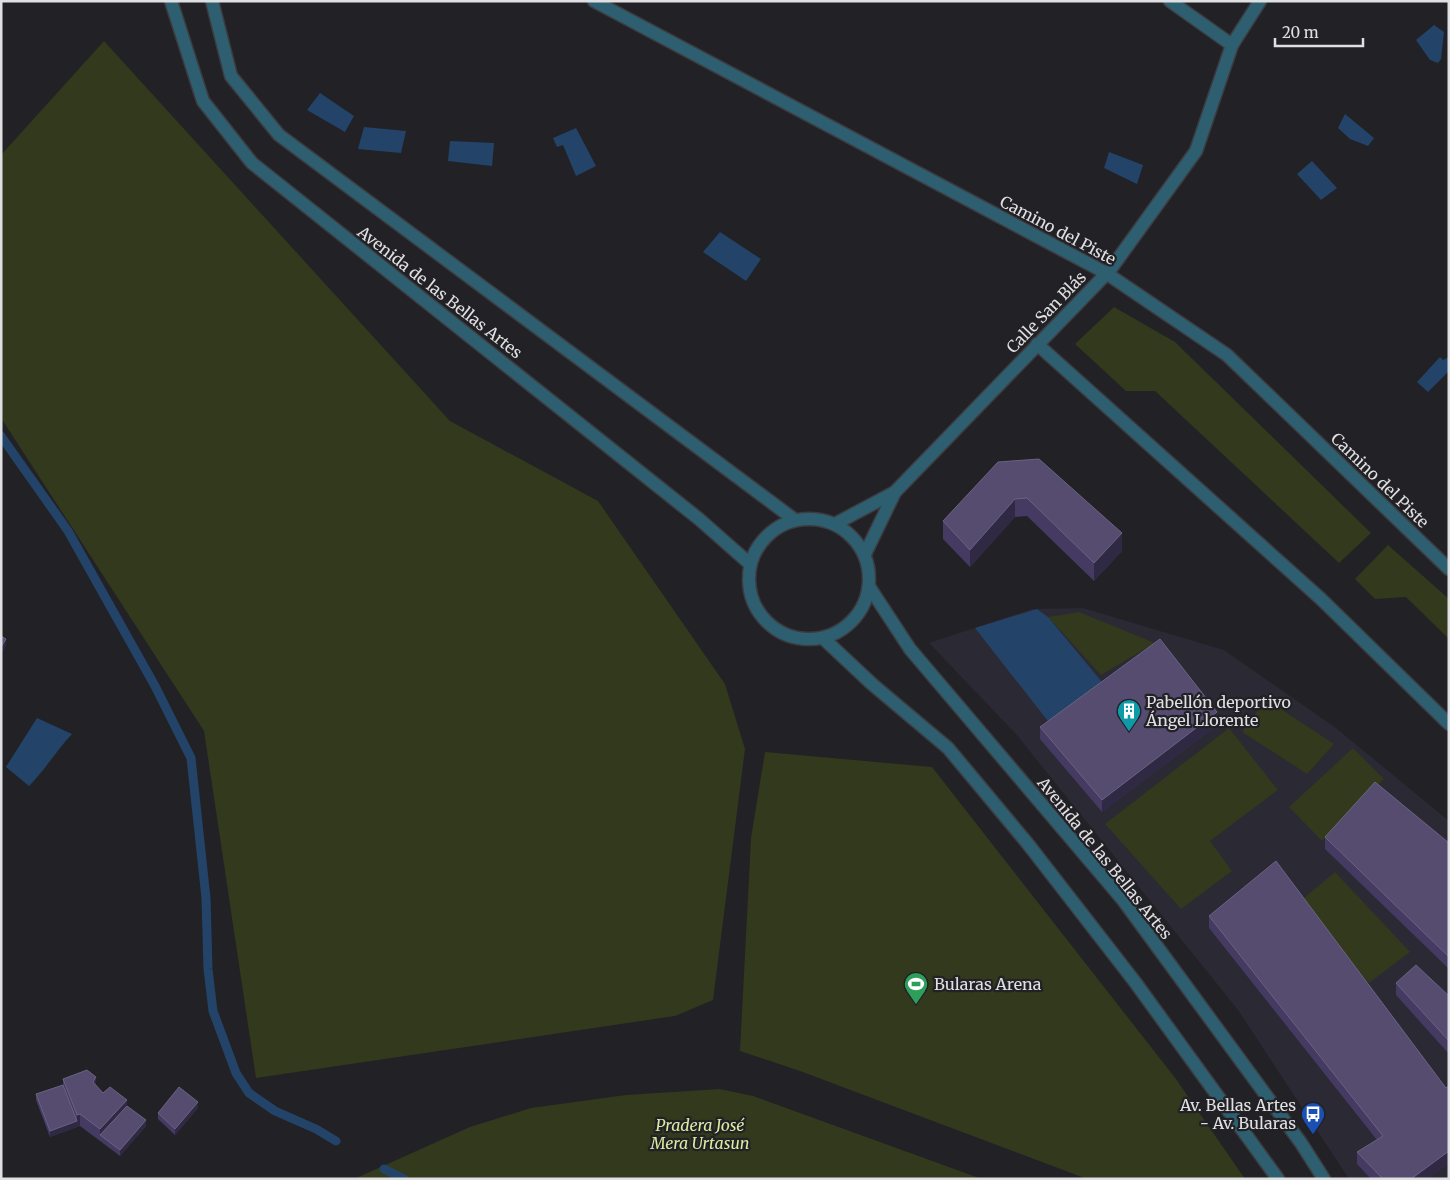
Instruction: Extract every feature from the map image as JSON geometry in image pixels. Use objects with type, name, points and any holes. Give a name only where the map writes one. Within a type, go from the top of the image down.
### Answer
[{"type":"street","name":"Avenida de las Bellas Artes","points":[[171,1],[203,102],[252,163],[699,519],[750,564]]},
{"type":"street","name":"Avenida de las Bellas Artes","points":[[212,1],[231,76],[279,135],[795,520]]},
{"type":"street","name":"Camino del Piste","points":[[594,1],[1106,273],[1227,356],[1449,569]]},
{"type":"street","points":[[1170,1],[1232,45]]},
{"type":"street","name":"Calle San Blás","points":[[865,554],[895,492],[1106,273],[1196,151],[1232,45],[1260,1]]},
{"type":"street","points":[[1038,344],[1321,599],[1449,724]]},
{"type":"street","name":"Calle San Blás","points":[[834,524],[895,492]]},
{"type":"street","points":[[815,518],[834,524],[853,536],[865,554],[870,588],[855,620],[824,639],[793,638],[766,623],[750,596],[750,564],[766,536],[795,520],[815,518]]},
{"type":"street","name":"Avenida de las Bellas Artes","points":[[870,588],[910,649],[1123,900],[1301,1143],[1324,1179]]},
{"type":"street","points":[[824,639],[872,684],[954,755],[1028,844],[1135,982],[1278,1179]]},
{"type":"shaded area","points":[[1083,608],[1224,650],[1336,728],[1449,821],[1449,1179],[1349,1179],[1238,1010],[1015,733],[929,643],[1032,609]]},
{"type":"green space","points":[[104,41],[450,421],[598,501],[725,684],[745,749],[713,1000],[675,1016],[256,1078],[204,731],[1,418],[1,155]]},
{"type":"green space","points":[[1114,307],[1175,342],[1371,533],[1339,563],[1155,391],[1126,391],[1075,344]]},
{"type":"green space","points":[[1388,545],[1449,599],[1449,639],[1406,597],[1375,599],[1355,579]]},
{"type":"green space","points":[[1079,612],[1155,643],[1101,675],[1048,617]]},
{"type":"green space","points":[[1266,699],[1334,744],[1307,774],[1242,732]]},
{"type":"green space","points":[[1229,728],[1278,790],[1210,841],[1232,871],[1181,909],[1105,824]]},
{"type":"green space","points":[[1353,748],[1384,779],[1322,841],[1289,807]]},
{"type":"green space","points":[[765,752],[932,767],[1176,1079],[1245,1179],[1087,1179],[800,1071],[740,1051],[751,838]]},
{"type":"green space","points":[[1335,872],[1410,952],[1369,983],[1298,903]]},
{"type":"green space","name":"Pradera José Mera Urtasun","points":[[720,1089],[753,1096],[982,1179],[354,1179],[470,1127],[531,1108],[626,1095]]},
{"type":"water","points":[[1434,25],[1444,32],[1441,59],[1438,63],[1430,60],[1416,40]]},
{"type":"water","points":[[320,93],[354,116],[345,132],[307,110]]},
{"type":"water","points":[[1345,114],[1374,138],[1368,146],[1350,139],[1338,128]]},
{"type":"water","points":[[364,127],[406,131],[401,153],[358,149]]},
{"type":"water","points":[[576,128],[596,166],[576,176],[563,145],[557,147],[553,138]]},
{"type":"water","points":[[450,141],[494,143],[492,166],[448,161]]},
{"type":"water","points":[[1109,152],[1143,165],[1137,184],[1104,168]]},
{"type":"water","points":[[1312,161],[1337,188],[1321,200],[1297,174]]},
{"type":"water","points":[[720,232],[761,259],[746,281],[703,252]]},
{"type":"water","points":[[1440,357],[1443,360],[1449,357],[1449,371],[1428,392],[1417,382]]},
{"type":"water","points":[[1037,609],[1048,617],[1102,682],[1051,725],[975,628]]},
{"type":"water","points":[[37,718],[72,734],[29,786],[6,767]]},
{"type":"building","points":[[1039,459],[1122,533],[1094,563],[1027,498],[1015,499],[970,550],[943,521],[998,462]]},
{"type":"building","points":[[1,636],[6,639],[1,647]]},
{"type":"building","name":"Pabellón deportivo Ángel Llorente","points":[[1160,639],[1217,712],[1102,800],[1040,727]]},
{"type":"building","points":[[1375,782],[1449,843],[1449,957],[1325,837]]},
{"type":"building","points":[[1276,861],[1446,1088],[1449,1086],[1449,1151],[1411,1179],[1383,1179],[1357,1152],[1383,1136],[1209,916]]},
{"type":"building","points":[[1416,965],[1449,996],[1449,1041],[1396,983]]},
{"type":"building","points":[[87,1070],[96,1077],[93,1082],[103,1093],[110,1087],[127,1100],[100,1129],[80,1114],[77,1115],[63,1079]]},
{"type":"building","points":[[63,1085],[77,1121],[50,1131],[36,1094]]},
{"type":"building","points":[[179,1087],[198,1102],[175,1129],[158,1113]]},
{"type":"building","points":[[127,1106],[146,1120],[120,1150],[100,1135]]},
{"type":"waterway","points":[[1,436],[68,531],[155,686],[191,758],[206,898],[208,969],[213,1011],[236,1073],[249,1093],[275,1111],[316,1129],[336,1141]]},
{"type":"waterway","points":[[384,1169],[404,1179]]},
{"type":"place","name":"Pabellón deportivo Ángel Llorente","points":[[1129,732]]},
{"type":"place","name":"Bularas Arena","points":[[916,1005]]},
{"type":"place","name":"Av. Bellas Artes - Av. Bularas","points":[[1313,1135]]}]
